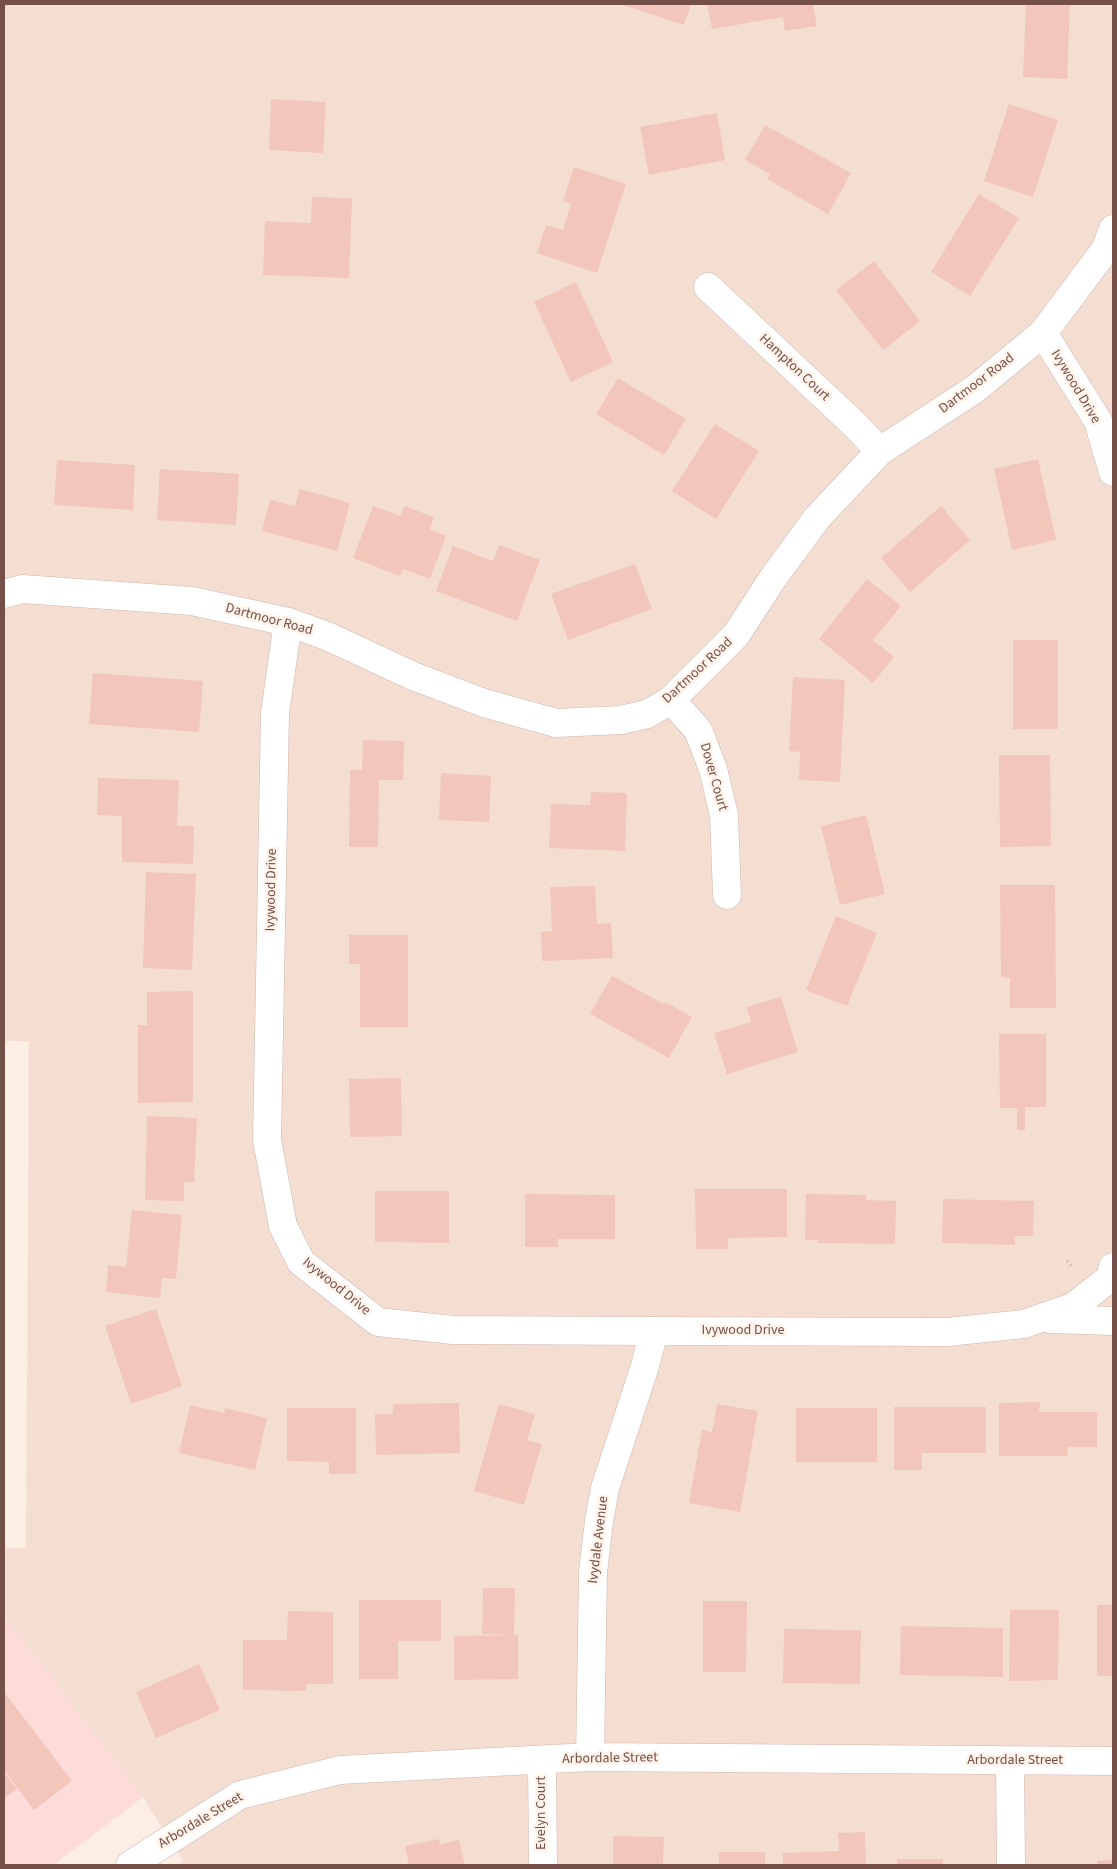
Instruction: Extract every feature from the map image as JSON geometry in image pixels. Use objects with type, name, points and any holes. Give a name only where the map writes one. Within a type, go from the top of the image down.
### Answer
[{"type":"street","name":"Dartmoor Road","points":[[4,594],[22,589],[192,602],[288,622],[327,636],[413,676],[484,703],[556,723],[621,720],[647,714],[671,700],[736,635],[773,578],[817,518],[880,451],[975,390],[1042,333],[1105,250],[1113,229]]},
{"type":"street","name":"Hampton Court","points":[[708,287],[854,424],[880,451]]},
{"type":"street","name":"Ivywood Drive","points":[[1042,333],[1098,421],[1113,472]]},
{"type":"street","name":"Ivywood Drive","points":[[288,622],[275,713],[267,1140],[283,1226],[301,1262],[378,1322],[453,1330],[947,1332],[1024,1324],[1073,1307],[1110,1278],[1113,1267]]},
{"type":"street","name":"Dover Court","points":[[671,700],[698,730],[713,769],[724,815],[727,895]]},
{"type":"street","name":"Ivywood Drive","points":[[1040,1319],[1113,1321]]},
{"type":"street","name":"Ivydale Avenue","points":[[590,1757],[593,1572],[599,1521],[605,1488],[642,1376],[654,1331]]},
{"type":"street","name":"Arbordale Street","points":[[130,1865],[240,1795],[340,1770],[590,1757],[1113,1761]]},
{"type":"street","name":"Evelyn Court","points":[[542,1760],[543,1865]]},
{"type":"street","points":[[1010,1761],[1011,1865]]},
{"type":"path","points":[[1067,1262],[1075,1272]]},
{"type":"shaded area","points":[[4,4],[1113,4],[1113,1865],[178,1865],[183,1861],[143,1797],[4,1616],[4,1548],[26,1548],[29,1041],[4,1041]]},
{"type":"shaded area","points":[[4,1616],[143,1797],[53,1865],[4,1865]]},
{"type":"building","points":[[620,4],[691,4],[684,25]]},
{"type":"building","points":[[707,4],[813,4],[817,26],[785,31],[783,17],[712,29]]},
{"type":"building","points":[[1026,4],[1070,4],[1067,79],[1023,77]]},
{"type":"building","points":[[271,99],[326,102],[323,153],[269,150]]},
{"type":"building","points":[[1009,104],[1058,120],[1033,197],[984,181]]},
{"type":"building","points":[[717,113],[725,160],[649,175],[640,127]]},
{"type":"building","points":[[765,125],[851,173],[828,214],[767,179],[770,174],[745,160]]},
{"type":"building","points":[[574,167],[626,184],[597,273],[537,253],[546,225],[563,230],[571,204],[563,201]]},
{"type":"building","points":[[979,194],[1019,218],[970,296],[931,272]]},
{"type":"building","points":[[312,197],[352,198],[349,278],[263,275],[265,221],[311,223]]},
{"type":"building","points":[[874,261],[920,321],[883,350],[836,290]]},
{"type":"building","points":[[576,282],[613,362],[571,382],[534,302]]},
{"type":"building","points":[[618,378],[686,419],[664,455],[596,414]]},
{"type":"building","points":[[715,424],[759,451],[716,519],[672,491]]},
{"type":"building","points":[[1038,459],[1056,540],[1012,550],[994,469]]},
{"type":"building","points":[[57,460],[135,465],[133,510],[54,505]]},
{"type":"building","points":[[160,469],[239,474],[236,525],[157,520]]},
{"type":"building","points":[[300,489],[350,503],[337,551],[262,531],[270,500],[295,506]]},
{"type":"building","points":[[373,506],[401,516],[404,506],[434,517],[430,529],[446,536],[430,579],[403,569],[400,576],[353,558]]},
{"type":"building","points":[[941,506],[970,540],[910,592],[881,558]]},
{"type":"building","points":[[499,545],[540,560],[517,621],[436,591],[453,546],[493,561]]},
{"type":"building","points":[[635,564],[652,609],[568,640],[551,594]]},
{"type":"building","points":[[867,579],[901,606],[873,640],[894,657],[873,683],[819,639]]},
{"type":"building","points":[[1013,640],[1058,640],[1058,729],[1013,729]]},
{"type":"building","points":[[93,673],[203,681],[199,732],[89,724]]},
{"type":"building","points":[[793,677],[845,680],[840,782],[799,780],[800,752],[789,751]]},
{"type":"building","points":[[363,740],[404,741],[403,780],[379,780],[378,847],[349,847],[350,770],[362,770]]},
{"type":"building","points":[[999,755],[1050,755],[1051,846],[1000,847]]},
{"type":"building","points":[[441,773],[491,776],[489,822],[439,820]]},
{"type":"building","points":[[98,778],[179,780],[177,826],[194,826],[193,864],[122,862],[122,816],[97,815]]},
{"type":"building","points":[[591,792],[627,793],[625,851],[549,848],[551,804],[590,805]]},
{"type":"building","points":[[866,815],[885,894],[840,905],[821,826]]},
{"type":"building","points":[[146,872],[196,874],[192,970],[143,968]]},
{"type":"building","points":[[1000,885],[1055,885],[1056,1008],[1010,1008],[1010,978],[1001,977]]},
{"type":"building","points":[[595,886],[597,924],[611,923],[613,958],[542,961],[541,932],[552,931],[550,887]]},
{"type":"building","points":[[836,916],[877,933],[847,1006],[806,990]]},
{"type":"building","points":[[349,935],[408,935],[408,1027],[360,1027],[360,964],[349,964]]},
{"type":"building","points":[[612,976],[692,1017],[669,1058],[590,1014]]},
{"type":"building","points":[[193,991],[193,1102],[138,1103],[138,1025],[147,1025],[147,992]]},
{"type":"building","points":[[781,997],[798,1052],[727,1074],[714,1033],[751,1022],[747,1007]]},
{"type":"building","points":[[999,1034],[1046,1034],[1046,1107],[1025,1107],[1025,1130],[1017,1130],[1017,1108],[1000,1108]]},
{"type":"building","points":[[401,1078],[402,1136],[350,1137],[349,1079]]},
{"type":"building","points":[[147,1116],[197,1118],[194,1182],[184,1182],[184,1201],[145,1200]]},
{"type":"building","points":[[695,1189],[787,1189],[787,1237],[728,1238],[728,1249],[696,1249]]},
{"type":"building","points":[[375,1191],[449,1191],[449,1243],[375,1242]]},
{"type":"building","points":[[525,1194],[615,1195],[615,1239],[558,1239],[558,1247],[525,1247]]},
{"type":"building","points":[[806,1194],[866,1195],[866,1200],[896,1201],[895,1244],[817,1243],[818,1240],[805,1240]]},
{"type":"building","points":[[943,1199],[1034,1201],[1033,1236],[1015,1236],[1015,1245],[942,1243]]},
{"type":"building","points":[[132,1210],[182,1215],[176,1279],[162,1278],[160,1298],[106,1292],[108,1265],[126,1267]]},
{"type":"building","points":[[156,1309],[182,1386],[131,1404],[105,1326]]},
{"type":"building","points":[[1040,1402],[1039,1412],[1097,1412],[1097,1447],[1068,1447],[1067,1456],[999,1456],[999,1403]]},
{"type":"building","points":[[459,1403],[460,1453],[376,1455],[375,1414],[393,1414],[393,1404]]},
{"type":"building","points":[[499,1404],[535,1414],[527,1440],[542,1444],[524,1505],[474,1491]]},
{"type":"building","points":[[717,1404],[758,1411],[740,1512],[689,1503],[702,1430],[712,1432]]},
{"type":"building","points":[[190,1405],[224,1413],[225,1408],[267,1418],[255,1470],[179,1453]]},
{"type":"building","points":[[894,1407],[986,1407],[986,1453],[922,1453],[922,1470],[894,1470]]},
{"type":"building","points":[[287,1408],[356,1408],[356,1474],[329,1474],[329,1462],[287,1461]]},
{"type":"building","points":[[796,1408],[877,1408],[877,1462],[796,1462]]},
{"type":"building","points":[[483,1588],[515,1588],[514,1635],[482,1634]]},
{"type":"building","points":[[359,1600],[441,1600],[441,1641],[398,1641],[398,1679],[359,1679]]},
{"type":"building","points":[[703,1601],[747,1601],[746,1672],[703,1672]]},
{"type":"building","points":[[1097,1605],[1113,1605],[1113,1676],[1097,1676]]},
{"type":"building","points":[[1010,1610],[1059,1610],[1058,1680],[1009,1681]]},
{"type":"building","points":[[288,1611],[333,1612],[333,1684],[306,1684],[306,1691],[243,1690],[243,1640],[287,1640]]},
{"type":"building","points":[[901,1626],[1003,1628],[1003,1677],[900,1675]]},
{"type":"building","points":[[784,1629],[861,1630],[860,1684],[783,1683]]},
{"type":"building","points":[[518,1635],[518,1679],[454,1680],[454,1636]]},
{"type":"building","points":[[199,1664],[220,1710],[156,1738],[136,1692]]},
{"type":"building","points":[[4,1692],[72,1781],[34,1810],[4,1770]]},
{"type":"building","points":[[4,1772],[17,1789],[4,1798]]},
{"type":"building","points":[[865,1832],[866,1865],[783,1865],[783,1853],[839,1851],[838,1833]]},
{"type":"building","points":[[613,1836],[664,1837],[663,1865],[613,1865]]},
{"type":"building","points":[[439,1839],[440,1844],[459,1840],[465,1865],[409,1865],[405,1846]]},
{"type":"building","points":[[719,1852],[765,1852],[765,1865],[719,1865]]},
{"type":"building","points":[[897,1859],[943,1859],[943,1865],[897,1865]]},
{"type":"building","points":[[1113,1860],[1113,1865],[1097,1865],[1097,1861]]}]
